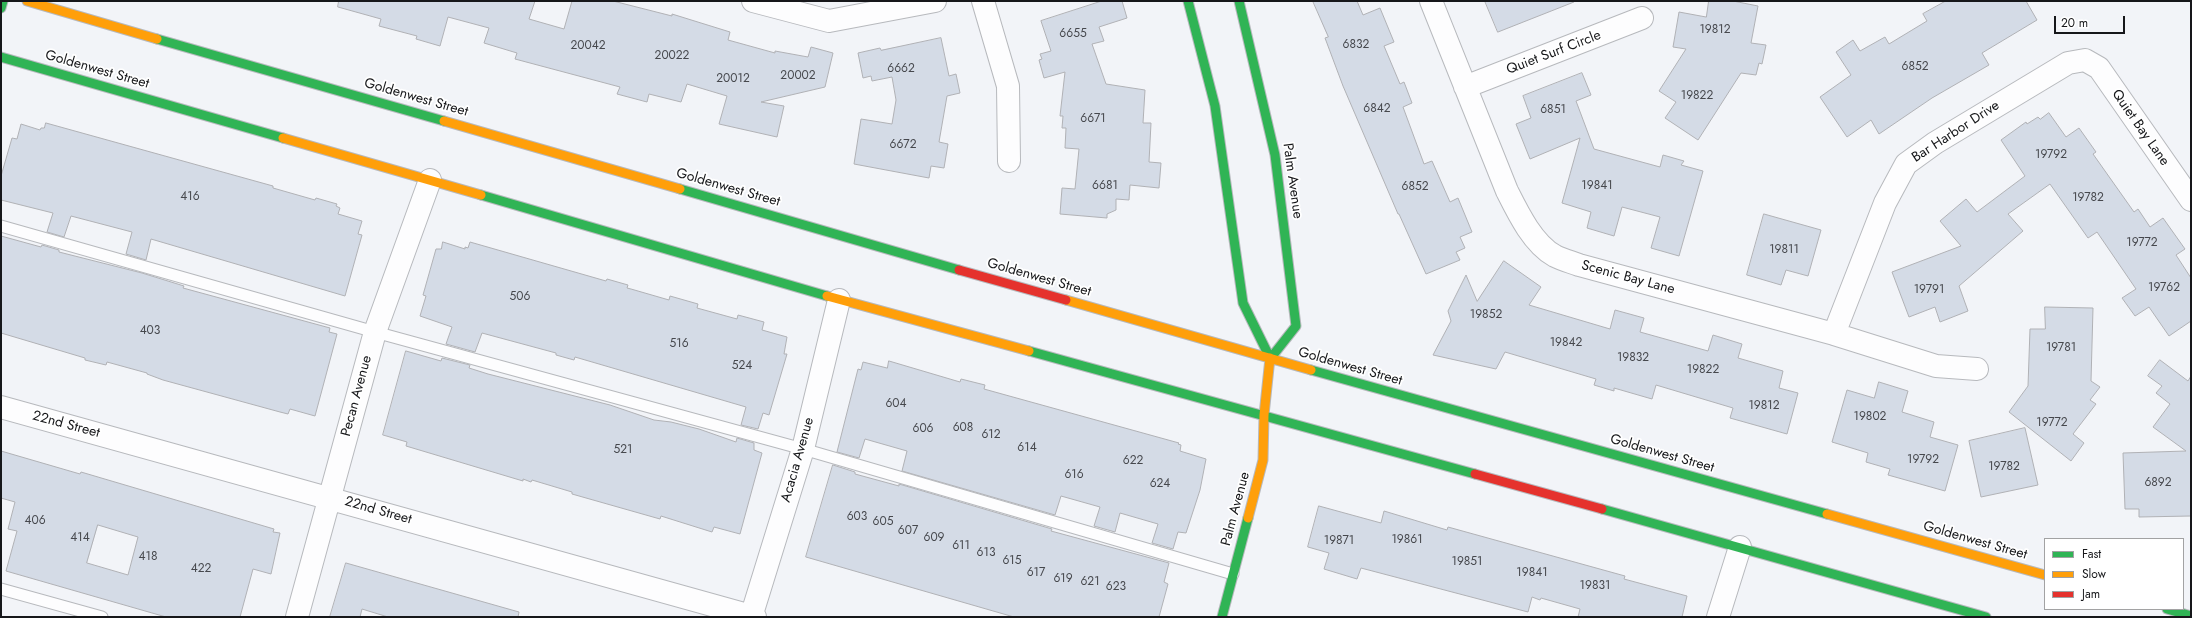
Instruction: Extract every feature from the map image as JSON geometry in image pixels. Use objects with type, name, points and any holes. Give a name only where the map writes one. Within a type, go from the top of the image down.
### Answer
[{"type":"main road","points":[[1,8],[3,1]]},
{"type":"main road","name":"Goldenwest Street","points":[[27,1],[1270,359],[2044,575]]},
{"type":"main road","points":[[1188,1],[1215,106],[1243,303],[1270,359]]},
{"type":"main road","name":"Palm Avenue","points":[[1222,617],[1263,460],[1264,415],[1270,359],[1296,326],[1275,155],[1240,1]]},
{"type":"main road","name":"Goldenwest Street","points":[[1,57],[430,180],[839,300],[1264,415],[1986,617]]},
{"type":"main road","points":[[2170,610],[2191,616]]},
{"type":"street","points":[[753,1],[829,21],[935,1]]},
{"type":"street","points":[[983,1],[1008,86],[1009,161]]},
{"type":"street","name":"Scenic Bay Lane","points":[[1432,1],[1465,87],[1519,216],[1536,238],[1554,255],[1578,266],[1834,334],[1936,366],[1977,369]]},
{"type":"street","name":"Quiet Surf Circle","points":[[1465,87],[1642,18]]},
{"type":"street","name":"Quiet Bay Lane","points":[[2085,60],[2099,68],[2191,200]]},
{"type":"street","name":"Bar Harbor Drive","points":[[1834,334],[1885,203],[1906,164],[1935,143],[2068,63],[2085,60]]},
{"type":"street","name":"Pecan Avenue","points":[[297,617],[374,332],[430,180]]},
{"type":"street","name":"Acacia Avenue","points":[[752,617],[803,449],[839,300]]},
{"type":"street","name":"22nd Street","points":[[1,407],[752,617]]},
{"type":"street","points":[[1718,617],[1740,547]]},
{"type":"lane","points":[[1,226],[374,332],[803,449],[1233,574]]},
{"type":"lane","points":[[1,589],[102,617]]},
{"type":"building","points":[[339,1],[535,1],[529,19],[564,29],[572,1],[613,1],[672,16],[672,14],[730,32],[728,40],[775,53],[775,51],[808,57],[811,47],[833,53],[825,87],[761,102],[784,106],[777,137],[719,124],[727,96],[687,84],[681,102],[649,94],[647,102],[617,94],[620,87],[515,59],[517,53],[484,43],[489,28],[448,17],[440,46],[416,39],[417,36],[379,26],[381,19],[338,7]]},
{"type":"building","points":[[1102,1],[1122,1],[1127,18],[1099,27],[1104,41],[1092,44],[1106,84],[1145,90],[1143,123],[1151,123],[1149,162],[1161,163],[1159,188],[1130,185],[1129,200],[1116,199],[1116,210],[1107,214],[1107,218],[1060,214],[1062,188],[1075,189],[1079,149],[1065,148],[1066,128],[1062,128],[1063,116],[1060,116],[1065,72],[1044,78],[1039,60],[1042,59],[1040,54],[1051,51],[1041,21]]},
{"type":"building","points":[[1313,1],[1357,1],[1363,15],[1380,8],[1394,42],[1384,46],[1400,84],[1404,82],[1412,103],[1403,107],[1424,164],[1432,161],[1450,202],[1458,198],[1472,232],[1460,237],[1465,248],[1456,252],[1460,260],[1426,274],[1398,214],[1343,86],[1325,38],[1328,37]]},
{"type":"building","points":[[1485,1],[1574,1],[1574,2],[1498,32]]},
{"type":"building","points":[[1709,1],[1733,1],[1758,6],[1751,43],[1766,45],[1762,64],[1759,63],[1756,75],[1741,73],[1698,140],[1665,118],[1676,102],[1659,91],[1686,49],[1673,47],[1679,12],[1706,17]]},
{"type":"building","points":[[1946,1],[2026,1],[2037,20],[1982,53],[1989,65],[1932,98],[1879,134],[1871,120],[1847,137],[1820,97],[1851,75],[1836,52],[1853,40],[1860,51],[1885,37],[1889,44],[1927,21],[1923,14]]},
{"type":"building","points":[[941,38],[949,76],[956,74],[960,93],[947,96],[939,142],[948,144],[944,168],[931,166],[929,178],[854,164],[861,119],[892,124],[896,100],[892,77],[872,81],[871,76],[863,78],[858,53]]},
{"type":"building","points":[[1582,73],[1591,95],[1576,101],[1594,149],[1660,167],[1663,155],[1684,161],[1681,165],[1703,171],[1679,256],[1651,248],[1660,217],[1622,207],[1614,236],[1587,228],[1591,212],[1562,203],[1580,138],[1530,159],[1516,124],[1531,118],[1523,96]]},
{"type":"building","points":[[2049,113],[2066,137],[2079,128],[2096,152],[2093,154],[2134,212],[2138,209],[2150,227],[2163,218],[2185,249],[2176,255],[2191,278],[2191,321],[2169,336],[2149,307],[2135,316],[2122,298],[2136,289],[2097,232],[2088,238],[2050,184],[2008,214],[2023,231],[1959,286],[1968,311],[1940,322],[1935,307],[1909,317],[1892,272],[1961,246],[1940,221],[1966,199],[1977,212],[2025,176],[2001,140],[2026,122],[2027,124],[2038,117],[2040,119]]},
{"type":"building","points":[[46,123],[273,186],[273,188],[315,200],[316,198],[337,204],[336,206],[340,208],[338,214],[362,221],[358,234],[362,235],[345,296],[151,239],[146,260],[126,254],[132,232],[71,216],[64,237],[47,232],[53,213],[1,200],[1,176],[12,138],[17,139],[21,124],[40,130],[41,128],[44,128]]},
{"type":"building","points":[[1764,214],[1821,230],[1808,276],[1786,270],[1781,285],[1747,275]]},
{"type":"building","points":[[1,236],[41,247],[42,245],[59,250],[59,252],[142,273],[184,286],[183,288],[330,328],[329,332],[337,334],[315,416],[290,409],[288,414],[280,412],[163,380],[147,373],[107,362],[106,365],[85,360],[85,358],[1,333]]},
{"type":"building","points":[[443,242],[465,249],[465,247],[468,248],[470,242],[606,281],[607,279],[628,285],[627,288],[669,300],[670,296],[698,304],[697,308],[737,319],[738,315],[764,322],[762,330],[787,337],[784,354],[787,354],[769,415],[763,413],[758,429],[741,425],[746,407],[575,357],[574,360],[556,355],[556,353],[482,333],[475,352],[446,344],[452,327],[420,316],[426,296],[423,295],[436,249],[441,249]]},
{"type":"building","points":[[1504,261],[1541,287],[1529,305],[1610,329],[1615,310],[1644,318],[1640,332],[1708,351],[1713,335],[1742,344],[1738,358],[1783,371],[1779,388],[1798,393],[1787,434],[1730,418],[1733,408],[1656,385],[1652,399],[1614,388],[1614,391],[1594,385],[1596,379],[1505,352],[1496,369],[1433,355],[1451,321],[1448,311],[1466,275],[1477,301]]},
{"type":"building","points":[[2045,307],[2093,308],[2091,381],[2100,387],[2090,400],[2096,404],[2073,434],[2084,443],[2071,461],[2009,412],[2028,386],[2030,329],[2045,329]]},
{"type":"building","points":[[406,351],[441,361],[442,358],[470,365],[469,368],[488,374],[610,405],[654,420],[671,422],[699,429],[736,442],[737,438],[754,443],[754,450],[762,453],[740,534],[714,527],[712,532],[661,516],[660,519],[572,494],[572,492],[532,480],[531,482],[523,479],[523,481],[406,446],[407,442],[383,435]]},
{"type":"building","points":[[2160,360],[2188,381],[2191,376],[2191,516],[2139,517],[2139,509],[2125,509],[2123,453],[2186,451],[2153,427],[2170,404],[2156,393],[2162,386],[2148,376]]},
{"type":"building","points":[[889,361],[960,382],[961,379],[985,385],[984,389],[1179,443],[1178,444],[1181,445],[1180,451],[1206,459],[1200,490],[1186,533],[1178,532],[1173,549],[1152,543],[1158,524],[1120,513],[1115,532],[1094,526],[1100,507],[1061,496],[1055,515],[902,471],[907,451],[865,439],[859,458],[837,452],[858,369],[861,370],[863,362],[887,368]]},
{"type":"building","points":[[1879,382],[1908,391],[1902,412],[1934,422],[1930,437],[1958,445],[1945,491],[1888,475],[1890,469],[1866,462],[1868,453],[1832,442],[1847,390],[1874,398]]},
{"type":"building","points":[[2025,428],[2038,485],[1981,497],[1969,441]]},
{"type":"building","points":[[1,451],[80,474],[81,472],[274,529],[273,532],[280,533],[271,574],[253,569],[240,617],[166,617],[6,571],[17,531],[8,529],[15,502],[1,498]],"holes":[[[98,525],[138,537],[128,575],[87,563]]]},
{"type":"building","points":[[833,465],[855,472],[855,474],[899,486],[899,484],[1052,529],[1051,531],[1169,563],[1164,582],[1168,584],[1159,617],[1014,617],[806,557]]},
{"type":"building","points":[[1319,506],[1381,523],[1384,511],[1447,530],[1448,527],[1625,576],[1624,579],[1687,596],[1682,617],[1578,617],[1580,609],[1541,598],[1540,600],[1532,597],[1528,612],[1361,568],[1357,579],[1324,569],[1329,553],[1308,547]]},
{"type":"building","points":[[346,563],[519,612],[518,617],[388,617],[362,609],[360,617],[330,617]]},
{"type":"traffic: fast","points":[[1,8],[3,1]]},
{"type":"traffic: fast","points":[[1188,1],[1215,106],[1243,303],[1270,358]]},
{"type":"traffic: fast","points":[[1239,1],[1275,155],[1296,326],[1270,359]]},
{"type":"traffic: fast","points":[[157,39],[444,121]]},
{"type":"traffic: fast","points":[[1,57],[283,138]]},
{"type":"traffic: fast","points":[[680,189],[959,270]]},
{"type":"traffic: fast","points":[[481,195],[827,296]]},
{"type":"traffic: fast","points":[[1029,351],[1475,474]]},
{"type":"traffic: fast","points":[[1311,370],[1827,514]]},
{"type":"traffic: fast","points":[[1602,509],[1986,617]]},
{"type":"traffic: fast","points":[[1222,617],[1248,518]]},
{"type":"traffic: fast","points":[[2170,610],[2191,616]]},
{"type":"traffic: slow","points":[[27,1],[157,39]]},
{"type":"traffic: slow","points":[[444,121],[680,189]]},
{"type":"traffic: slow","points":[[283,138],[481,195]]},
{"type":"traffic: slow","points":[[827,296],[1029,351]]},
{"type":"traffic: slow","points":[[1066,300],[1311,370]]},
{"type":"traffic: slow","points":[[1248,518],[1263,460],[1264,415],[1270,358]]},
{"type":"traffic: slow","points":[[1827,514],[2044,575]]},
{"type":"traffic: jam","points":[[959,270],[1066,300]]},
{"type":"traffic: jam","points":[[1475,474],[1602,509]]}]
